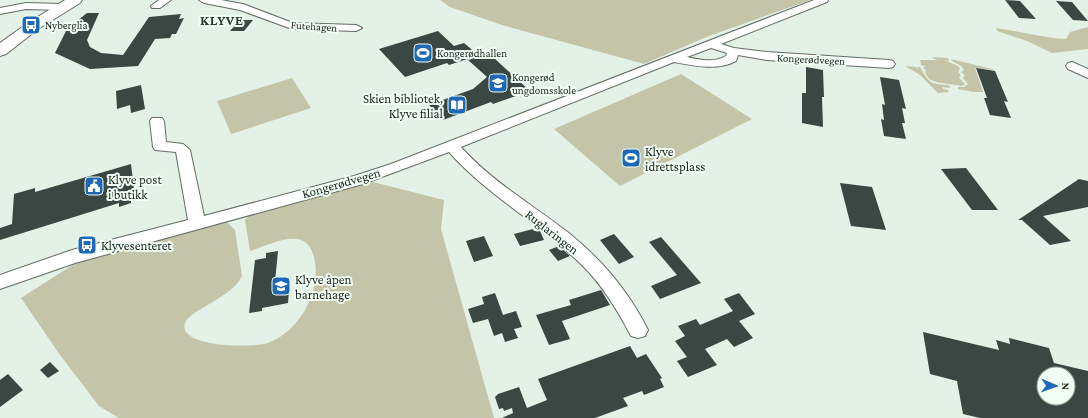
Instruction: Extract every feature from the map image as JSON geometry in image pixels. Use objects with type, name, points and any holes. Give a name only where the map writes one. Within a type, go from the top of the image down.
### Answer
[{"type":"main road","points":[[0,51],[33,26],[69,4]]},
{"type":"street","points":[[156,6],[166,0]]},
{"type":"street","name":"Futehagen","points":[[204,0],[218,1],[243,7],[292,26],[356,28]]},
{"type":"street","name":"Kongerødvegen","points":[[0,282],[72,257],[197,222],[358,180],[452,146],[823,0]]},
{"type":"street","points":[[0,11],[26,6],[69,4]]},
{"type":"street","name":"Kongerødvegen","points":[[709,44],[733,51],[767,56],[889,64]]},
{"type":"street","points":[[674,58],[704,63],[724,62],[732,58],[733,51]]},
{"type":"street","points":[[1072,66],[1088,74]]},
{"type":"street","points":[[157,121],[160,147],[175,146],[180,147],[183,150],[197,222]]},
{"type":"street","name":"Ruglaringen","points":[[452,146],[480,174],[562,238],[594,266],[611,286],[638,330]]},
{"type":"green space","points":[[440,0],[810,0],[709,36],[644,64],[502,25],[450,7]]},
{"type":"green space","points":[[1088,27],[1088,49],[1052,53],[1027,41],[997,31],[996,28],[1066,39],[1070,32]]},
{"type":"green space","points":[[931,57],[948,58],[949,61],[944,60],[958,66],[960,69],[958,72],[961,75],[959,78],[965,84],[962,86],[936,82],[929,79],[923,67],[926,67],[921,65],[920,60],[937,60]]},
{"type":"green space","points":[[951,59],[993,70],[975,68],[983,92],[958,89],[958,87],[964,87],[968,84],[963,78],[965,75],[961,72],[964,70],[963,68]]},
{"type":"green space","points":[[905,66],[916,67],[918,69],[918,67],[920,67],[926,77],[935,84],[949,85],[950,88],[942,87],[949,92],[938,93],[920,75]]},
{"type":"green space","name":"Klyve idrettsplass","points":[[681,74],[752,119],[620,186],[554,129]]},
{"type":"green space","points":[[292,78],[311,108],[231,134],[217,101]]},
{"type":"green space","points":[[373,182],[444,200],[441,229],[494,418],[119,418],[99,406],[60,355],[21,298],[82,259],[224,219],[235,230],[242,276],[237,284],[229,291],[188,318],[185,323],[186,331],[193,337],[204,342],[248,346],[268,343],[280,337],[300,318],[312,293],[316,267],[313,254],[308,245],[302,240],[285,239],[250,251],[245,220],[251,214]]},
{"type":"building","points":[[1005,0],[1020,1],[1036,19],[1019,18]]},
{"type":"building","points":[[1056,1],[1072,2],[1088,21],[1073,20]]},
{"type":"building","points":[[87,13],[99,13],[87,40],[90,47],[101,53],[123,55],[149,17],[181,14],[179,19],[184,18],[176,34],[172,34],[170,38],[155,39],[138,66],[90,69],[55,53],[67,29]]},
{"type":"building","points":[[240,20],[253,20],[244,31],[230,31]]},
{"type":"building","points":[[438,31],[454,46],[464,43],[482,58],[490,56],[494,58],[530,91],[493,104],[491,102],[443,120],[429,105],[473,89],[487,77],[467,59],[449,65],[447,63],[405,77],[379,49]]},
{"type":"building","points":[[806,67],[823,70],[823,127],[802,123],[802,93],[806,93]]},
{"type":"building","points":[[976,68],[995,71],[1008,102],[1004,101],[1011,118],[990,115],[984,98],[987,98]]},
{"type":"building","points":[[880,77],[899,80],[906,109],[902,108],[905,123],[902,123],[906,139],[884,136],[881,119],[884,120],[882,104],[885,105]]},
{"type":"building","points":[[141,85],[145,109],[131,113],[130,105],[117,109],[116,91]]},
{"type":"building","points":[[131,164],[135,198],[131,199],[131,203],[119,207],[119,203],[0,240],[0,228],[12,224],[14,194],[35,188],[35,192]]},
{"type":"building","points":[[966,168],[998,210],[972,210],[941,169]]},
{"type":"building","points":[[1079,179],[1088,181],[1088,207],[1043,216],[1071,241],[1050,245],[1022,220],[1018,220]]},
{"type":"building","points":[[840,183],[872,187],[886,230],[851,226]]},
{"type":"building","points":[[533,229],[534,231],[540,231],[544,240],[520,246],[514,234]]},
{"type":"building","points":[[614,234],[634,257],[619,264],[600,240]]},
{"type":"building","points":[[484,236],[493,256],[474,262],[466,241]]},
{"type":"building","points":[[661,237],[701,283],[660,299],[651,286],[677,275],[649,242]]},
{"type":"building","points":[[559,246],[570,256],[558,261],[549,250]]},
{"type":"building","points":[[278,251],[275,282],[290,279],[288,303],[262,308],[262,311],[249,313],[255,260],[266,258],[266,253]]},
{"type":"building","points":[[601,290],[610,305],[562,321],[570,339],[549,345],[536,315],[571,305],[569,300]]},
{"type":"building","points":[[495,293],[503,315],[516,311],[522,327],[514,329],[518,338],[505,342],[502,333],[494,336],[488,319],[473,323],[468,309],[484,304],[482,297]]},
{"type":"building","points":[[739,293],[755,314],[739,321],[753,338],[734,347],[727,339],[705,349],[717,365],[688,377],[677,361],[687,357],[675,341],[685,336],[678,326],[696,319],[700,325],[733,311],[724,299]]},
{"type":"building","points":[[923,332],[999,350],[996,340],[1010,344],[1009,338],[1049,348],[1054,363],[1067,366],[1036,366],[1036,406],[1076,406],[1076,368],[1088,371],[1088,418],[980,418],[963,414],[957,381],[930,374]]},
{"type":"building","points":[[630,346],[637,358],[646,354],[662,378],[660,379],[664,387],[644,395],[642,391],[623,398],[628,406],[595,418],[502,418],[513,413],[512,408],[504,411],[503,408],[499,409],[495,397],[498,394],[519,387],[527,408],[547,400],[538,379]]},
{"type":"building","points":[[50,362],[59,371],[48,378],[40,370]]},
{"type":"building","points":[[8,374],[23,390],[0,407],[0,380]]},
{"type":"place","name":"Nyberglia","points":[[31,25]]},
{"type":"place","name":"Kongerødhallen","points":[[423,53]]},
{"type":"place","name":"Kongerød ungdomsskole","points":[[498,83]]},
{"type":"place","name":"Skien bibliotek, Klyve filial","points":[[457,105]]},
{"type":"place","name":"Klyve idrettsplass","points":[[631,158]]},
{"type":"place","name":"Klyve post i butikk","points":[[94,186]]},
{"type":"place","name":"Klyvesenteret","points":[[87,245]]},
{"type":"place","name":"Klyve åpen barnehage","points":[[281,286]]},
{"type":"district","name":"KLYVE","points":[[222,20]]}]
